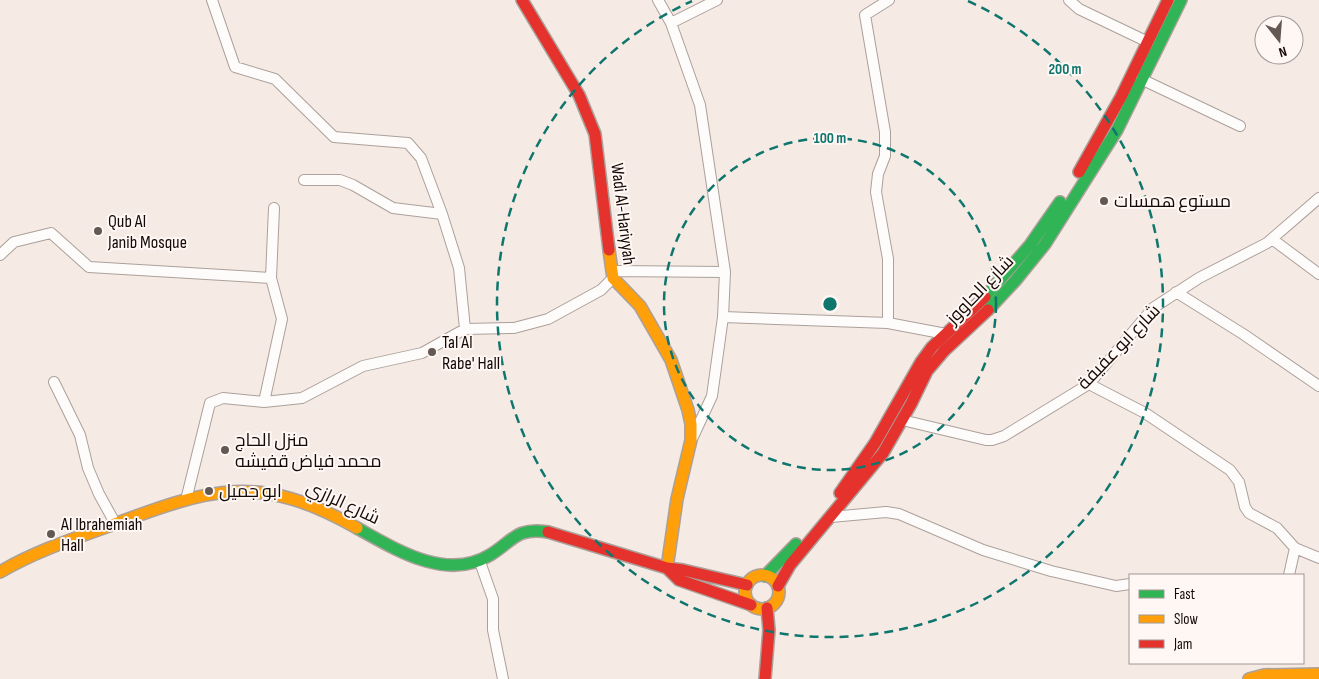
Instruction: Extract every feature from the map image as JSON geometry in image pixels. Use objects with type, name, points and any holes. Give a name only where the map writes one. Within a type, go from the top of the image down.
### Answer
[{"type":"main road","name":"Wadi Al-Hariyyah","points":[[522,0],[579,95],[595,134],[613,274]]},
{"type":"main road","points":[[765,576],[839,494],[875,443],[921,362],[932,347],[991,292],[1052,216],[1086,161],[1121,97],[1168,0]]},
{"type":"main road","name":"شارع الحاووز","points":[[778,586],[790,565],[883,453],[928,371],[944,350],[988,310],[1015,282],[1045,244],[1117,130],[1180,0]]},
{"type":"main road","points":[[613,274],[640,306],[671,360],[691,424],[691,440],[677,499],[667,568]]},
{"type":"main road","name":"شارع الرازي","points":[[0,572],[43,549],[186,500],[229,491],[258,491],[280,494],[321,509],[419,559],[444,565],[466,566],[480,562],[510,539],[524,532],[542,531],[561,535],[667,568],[747,585]]},
{"type":"main road","name":"شارع الرازي","points":[[667,568],[679,580],[751,605]]},
{"type":"main road","points":[[765,576],[775,581],[778,586],[778,597],[776,602],[762,609],[751,605],[746,596],[747,585],[754,577],[765,576]]},
{"type":"main road","points":[[765,679],[770,630],[767,608]]},
{"type":"main road","points":[[1248,679],[1264,675],[1319,674]]},
{"type":"street","points":[[212,0],[235,67],[274,79],[334,137],[408,143],[421,158],[442,214],[459,268],[465,329]]},
{"type":"street","points":[[658,0],[671,23],[700,105],[725,272],[723,317],[712,396],[691,440]]},
{"type":"street","points":[[671,23],[717,0]]},
{"type":"street","points":[[888,322],[888,259],[876,192],[878,174],[885,156],[885,132],[865,15],[890,0]]},
{"type":"street","points":[[1069,0],[1079,9],[1148,42]]},
{"type":"street","points":[[1141,80],[1240,126]]},
{"type":"street","points":[[304,180],[340,180],[353,185],[393,208],[442,214]]},
{"type":"street","name":"شارع ابو عفيفة","points":[[902,420],[979,439],[992,440],[1004,436],[1089,384],[1152,308],[1199,278],[1267,243],[1319,198]]},
{"type":"street","points":[[264,402],[272,360],[282,325],[281,314],[271,278],[274,208]]},
{"type":"street","points":[[0,254],[14,242],[51,233],[89,267],[271,278]]},
{"type":"street","points":[[1272,239],[1319,274]]},
{"type":"street","points":[[613,274],[725,272]]},
{"type":"street","name":"Wadi Al-Hariyyah","points":[[186,500],[210,404],[223,398],[264,402],[302,398],[363,366],[422,353],[465,329],[514,328],[548,319],[601,290],[613,274]]},
{"type":"street","points":[[1176,292],[1319,386]]},
{"type":"street","points":[[723,317],[888,322],[946,334]]},
{"type":"street","points":[[54,382],[80,435],[88,468],[99,494],[115,523]]},
{"type":"street","points":[[1089,384],[1145,413],[1230,470],[1239,482],[1245,507],[1249,513],[1277,528],[1296,548],[1319,558]]},
{"type":"street","points":[[831,517],[886,512],[899,514],[983,550],[1042,568],[1116,586],[1129,584]]},
{"type":"street","points":[[1289,574],[1296,548]]},
{"type":"street","points":[[480,562],[494,599],[493,630],[503,679]]},
{"type":"street","points":[[1264,675],[1267,664]]},
{"type":"traffic: fast","points":[[988,310],[1045,244],[1117,130],[1181,0]]},
{"type":"traffic: fast","points":[[985,297],[1030,245],[1060,202]]},
{"type":"traffic: fast","points":[[357,528],[421,560],[456,565],[473,562],[490,555],[522,533],[548,532]]},
{"type":"traffic: fast","points":[[765,576],[796,544]]},
{"type":"traffic: slow","points":[[609,250],[613,278],[640,306],[671,360],[691,424],[691,440],[677,499],[667,568]]},
{"type":"traffic: slow","points":[[0,572],[69,540],[147,512],[207,495],[235,492],[263,493],[291,499],[322,510],[357,528]]},
{"type":"traffic: slow","points":[[762,575],[774,580],[779,592],[774,604],[762,609],[750,604],[745,592],[750,580],[762,575]]},
{"type":"traffic: slow","points":[[1249,679],[1264,675],[1319,674]]},
{"type":"traffic: jam","points":[[522,0],[579,95],[595,134],[609,250]]},
{"type":"traffic: jam","points":[[1079,172],[1121,97],[1168,0]]},
{"type":"traffic: jam","points":[[840,493],[875,443],[921,362],[932,347],[985,297]]},
{"type":"traffic: jam","points":[[778,586],[790,565],[883,453],[911,404],[927,371],[944,351],[988,310]]},
{"type":"traffic: jam","points":[[548,532],[667,568],[747,585]]},
{"type":"traffic: jam","points":[[667,568],[679,580],[751,605]]},
{"type":"traffic: jam","points":[[765,679],[769,630],[767,608]]},
{"type":"place","name":"مستوع همسات","points":[[1104,201]]},
{"type":"place","name":"Qub Al Janib Mosque","points":[[98,231]]},
{"type":"place","name":"Tal Al Rabe' Hall","points":[[432,352]]},
{"type":"place","name":"منزل الحاج محمد فياض قفيشه","points":[[225,450]]},
{"type":"place","name":"ابو جميل","points":[[209,491]]},
{"type":"place","name":"Al Ibrahemiah Hall","points":[[51,534]]}]
